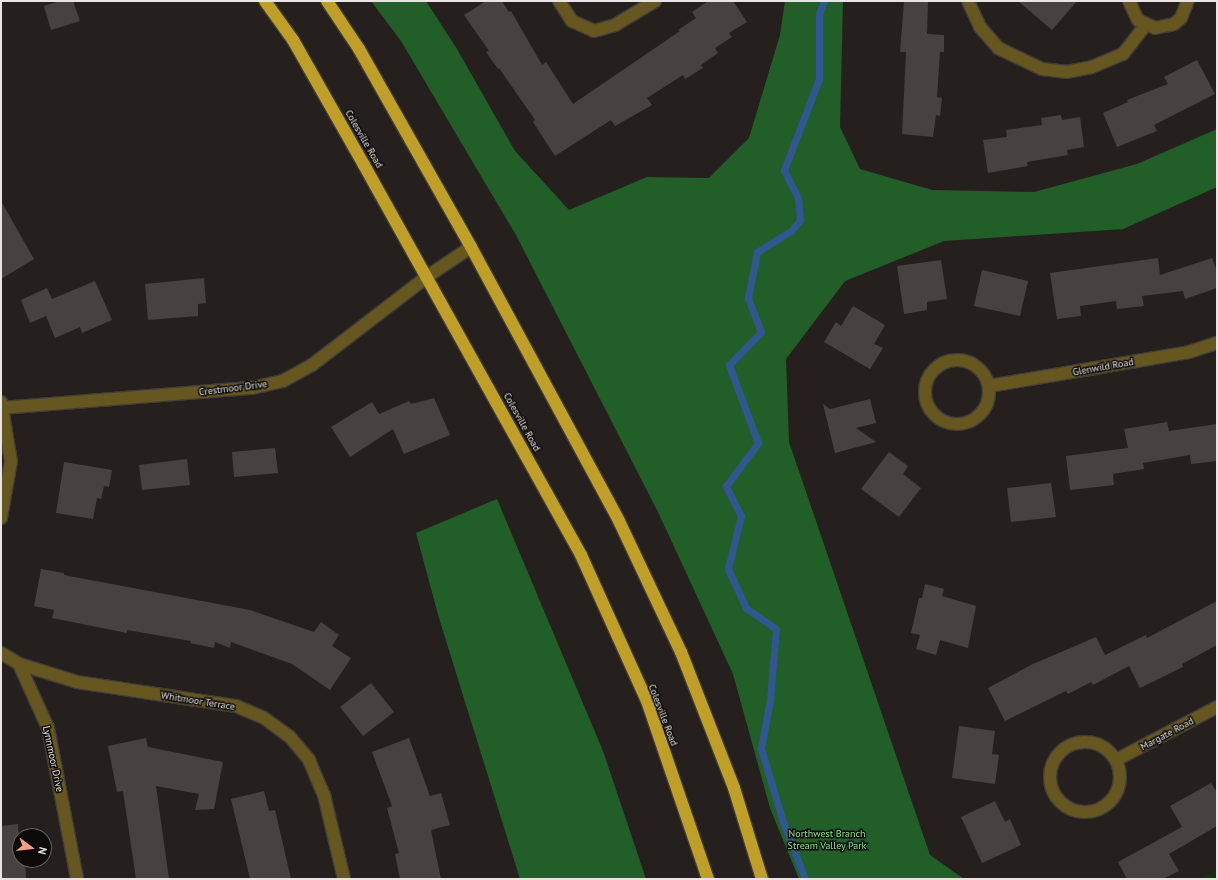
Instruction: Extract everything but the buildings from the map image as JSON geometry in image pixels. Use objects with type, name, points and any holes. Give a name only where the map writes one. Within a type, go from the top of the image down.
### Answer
[{"type":"highway","name":"Colesville Road","points":[[265,1],[293,40],[428,276],[581,555],[646,701],[708,879]]},
{"type":"highway","points":[[328,1],[359,48],[471,247],[619,521],[681,652],[734,788],[762,879]]},
{"type":"street","points":[[559,1],[572,20],[594,31],[615,25],[655,1]]},
{"type":"street","points":[[968,1],[980,27],[998,48],[1042,69],[1067,72],[1098,64],[1123,54],[1146,25]]},
{"type":"street","points":[[1129,1],[1132,11],[1146,25],[1160,28],[1174,24],[1181,18],[1188,1]]},
{"type":"street","name":"Crestmoor Drive","points":[[2,406],[252,388],[283,381],[312,365],[428,276],[471,247]]},
{"type":"street","name":"Glenwild Road","points":[[989,386],[1189,352],[1217,343]]},
{"type":"street","points":[[956,360],[977,367],[989,386],[989,395],[982,413],[966,424],[951,424],[936,418],[925,399],[925,387],[936,368],[956,360]]},
{"type":"street","points":[[1,518],[11,461],[2,406]]},
{"type":"street","points":[[1,653],[19,664]]},
{"type":"street","name":"Lynnmoor Drive","points":[[19,664],[48,728],[77,879]]},
{"type":"street","name":"Whitmoor Terrace","points":[[19,664],[77,682],[236,706],[264,718],[290,737],[309,760],[324,795],[344,879]]},
{"type":"street","name":"Margate Road","points":[[1116,760],[1217,707]]},
{"type":"street","points":[[1075,743],[1098,744],[1109,751],[1116,760],[1120,771],[1117,793],[1101,809],[1090,813],[1074,811],[1059,802],[1053,792],[1049,780],[1050,768],[1064,749],[1075,743]]},
{"type":"green space","name":"Northwest Branch Stream Valley Park","points":[[371,1],[426,1],[457,49],[515,151],[569,210],[647,177],[709,178],[749,138],[780,35],[785,1],[843,1],[840,127],[860,169],[932,190],[1034,192],[1137,164],[1217,129],[1217,187],[1123,229],[944,241],[845,281],[786,359],[789,442],[930,855],[964,879],[799,879],[770,808],[733,674],[658,512],[516,235],[401,41]]},
{"type":"green space","points":[[497,499],[603,751],[646,879],[520,879],[439,618],[416,533]]},
{"type":"green space","points":[[1217,870],[1217,879],[1199,879]]},
{"type":"waterway","points":[[805,879],[783,822],[761,748],[770,700],[776,629],[746,608],[728,569],[741,516],[726,486],[758,443],[729,365],[761,332],[748,298],[757,252],[791,231],[800,220],[798,198],[784,170],[819,79],[819,14],[824,1]]}]
